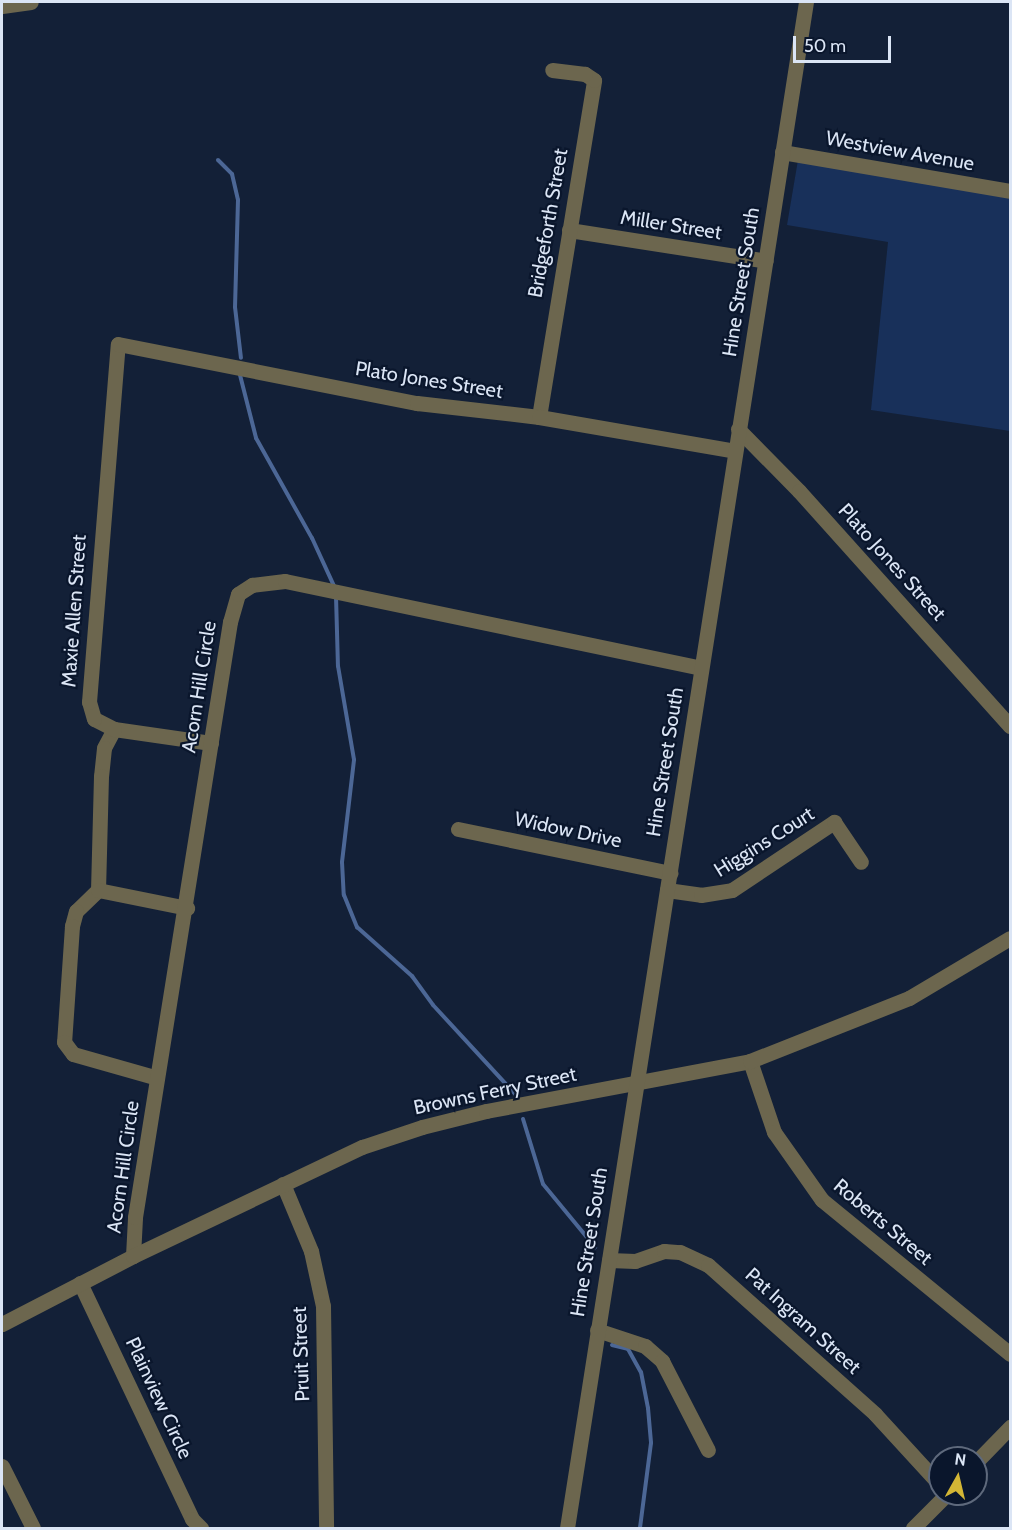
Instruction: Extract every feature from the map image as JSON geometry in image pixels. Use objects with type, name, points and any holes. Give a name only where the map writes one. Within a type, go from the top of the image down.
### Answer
[{"type":"street","points":[[2,6],[31,2]]},
{"type":"street","name":"Hine Street South","points":[[567,1528],[806,2]]},
{"type":"street","name":"Bridgeforth Street","points":[[539,417],[594,80],[585,74],[552,70]]},
{"type":"street","name":"Westview Avenue","points":[[782,152],[1011,191]]},
{"type":"street","name":"Miller Street","points":[[569,230],[766,261]]},
{"type":"street","name":"Plato Jones Street","points":[[118,344],[417,404],[539,417],[735,452]]},
{"type":"street","name":"Maxie Allen Street","points":[[114,729],[94,719],[89,685],[118,344]]},
{"type":"street","name":"Plato Jones Street","points":[[738,429],[800,491],[1011,726]]},
{"type":"street","name":"Acorn Hill Circle","points":[[133,1256],[135,1218],[157,1078],[187,908],[230,622],[238,594],[252,585],[285,581],[701,668]]},
{"type":"street","points":[[157,1078],[73,1054],[64,1042],[72,926],[76,911],[98,890],[101,776],[104,748],[114,729],[211,743]]},
{"type":"street","name":"Higgins Court","points":[[667,890],[701,896],[732,890],[834,822],[861,862]]},
{"type":"street","name":"Widow Drive","points":[[458,829],[670,873]]},
{"type":"street","points":[[98,890],[187,908]]},
{"type":"street","name":"Browns Ferry Street","points":[[2,1324],[133,1256],[362,1148],[422,1126],[750,1061],[909,998],[1011,938]]},
{"type":"street","name":"Roberts Street","points":[[750,1061],[774,1132],[822,1200],[1011,1354]]},
{"type":"street","name":"Pruit Street","points":[[283,1184],[311,1251],[322,1306],[326,1528]]},
{"type":"street","name":"Pat Ingram Street","points":[[609,1260],[635,1261],[672,1251],[708,1265],[868,1408],[928,1472]]},
{"type":"street","name":"Plainview Circle","points":[[80,1283],[192,1519],[201,1528]]},
{"type":"street","points":[[597,1330],[645,1346],[662,1361],[708,1450]]},
{"type":"street","points":[[988,1450],[1011,1427]]},
{"type":"street","points":[[2,1466],[33,1528]]},
{"type":"street","points":[[913,1528],[935,1506]]},
{"type":"shaded area","points":[[798,160],[1010,196],[1010,431],[871,410],[888,242],[787,225]]},
{"type":"waterway","points":[[218,160],[232,174],[238,200],[235,307],[241,358]]},
{"type":"waterway","points":[[240,375],[256,438],[312,538],[334,586]]},
{"type":"waterway","points":[[336,596],[338,666],[354,760],[342,862],[344,895],[357,927],[412,976],[433,1005],[516,1095]]},
{"type":"waterway","points":[[523,1119],[543,1184],[595,1247]]},
{"type":"waterway","points":[[612,1345],[628,1349],[641,1372],[648,1408],[651,1443],[640,1528]]}]
